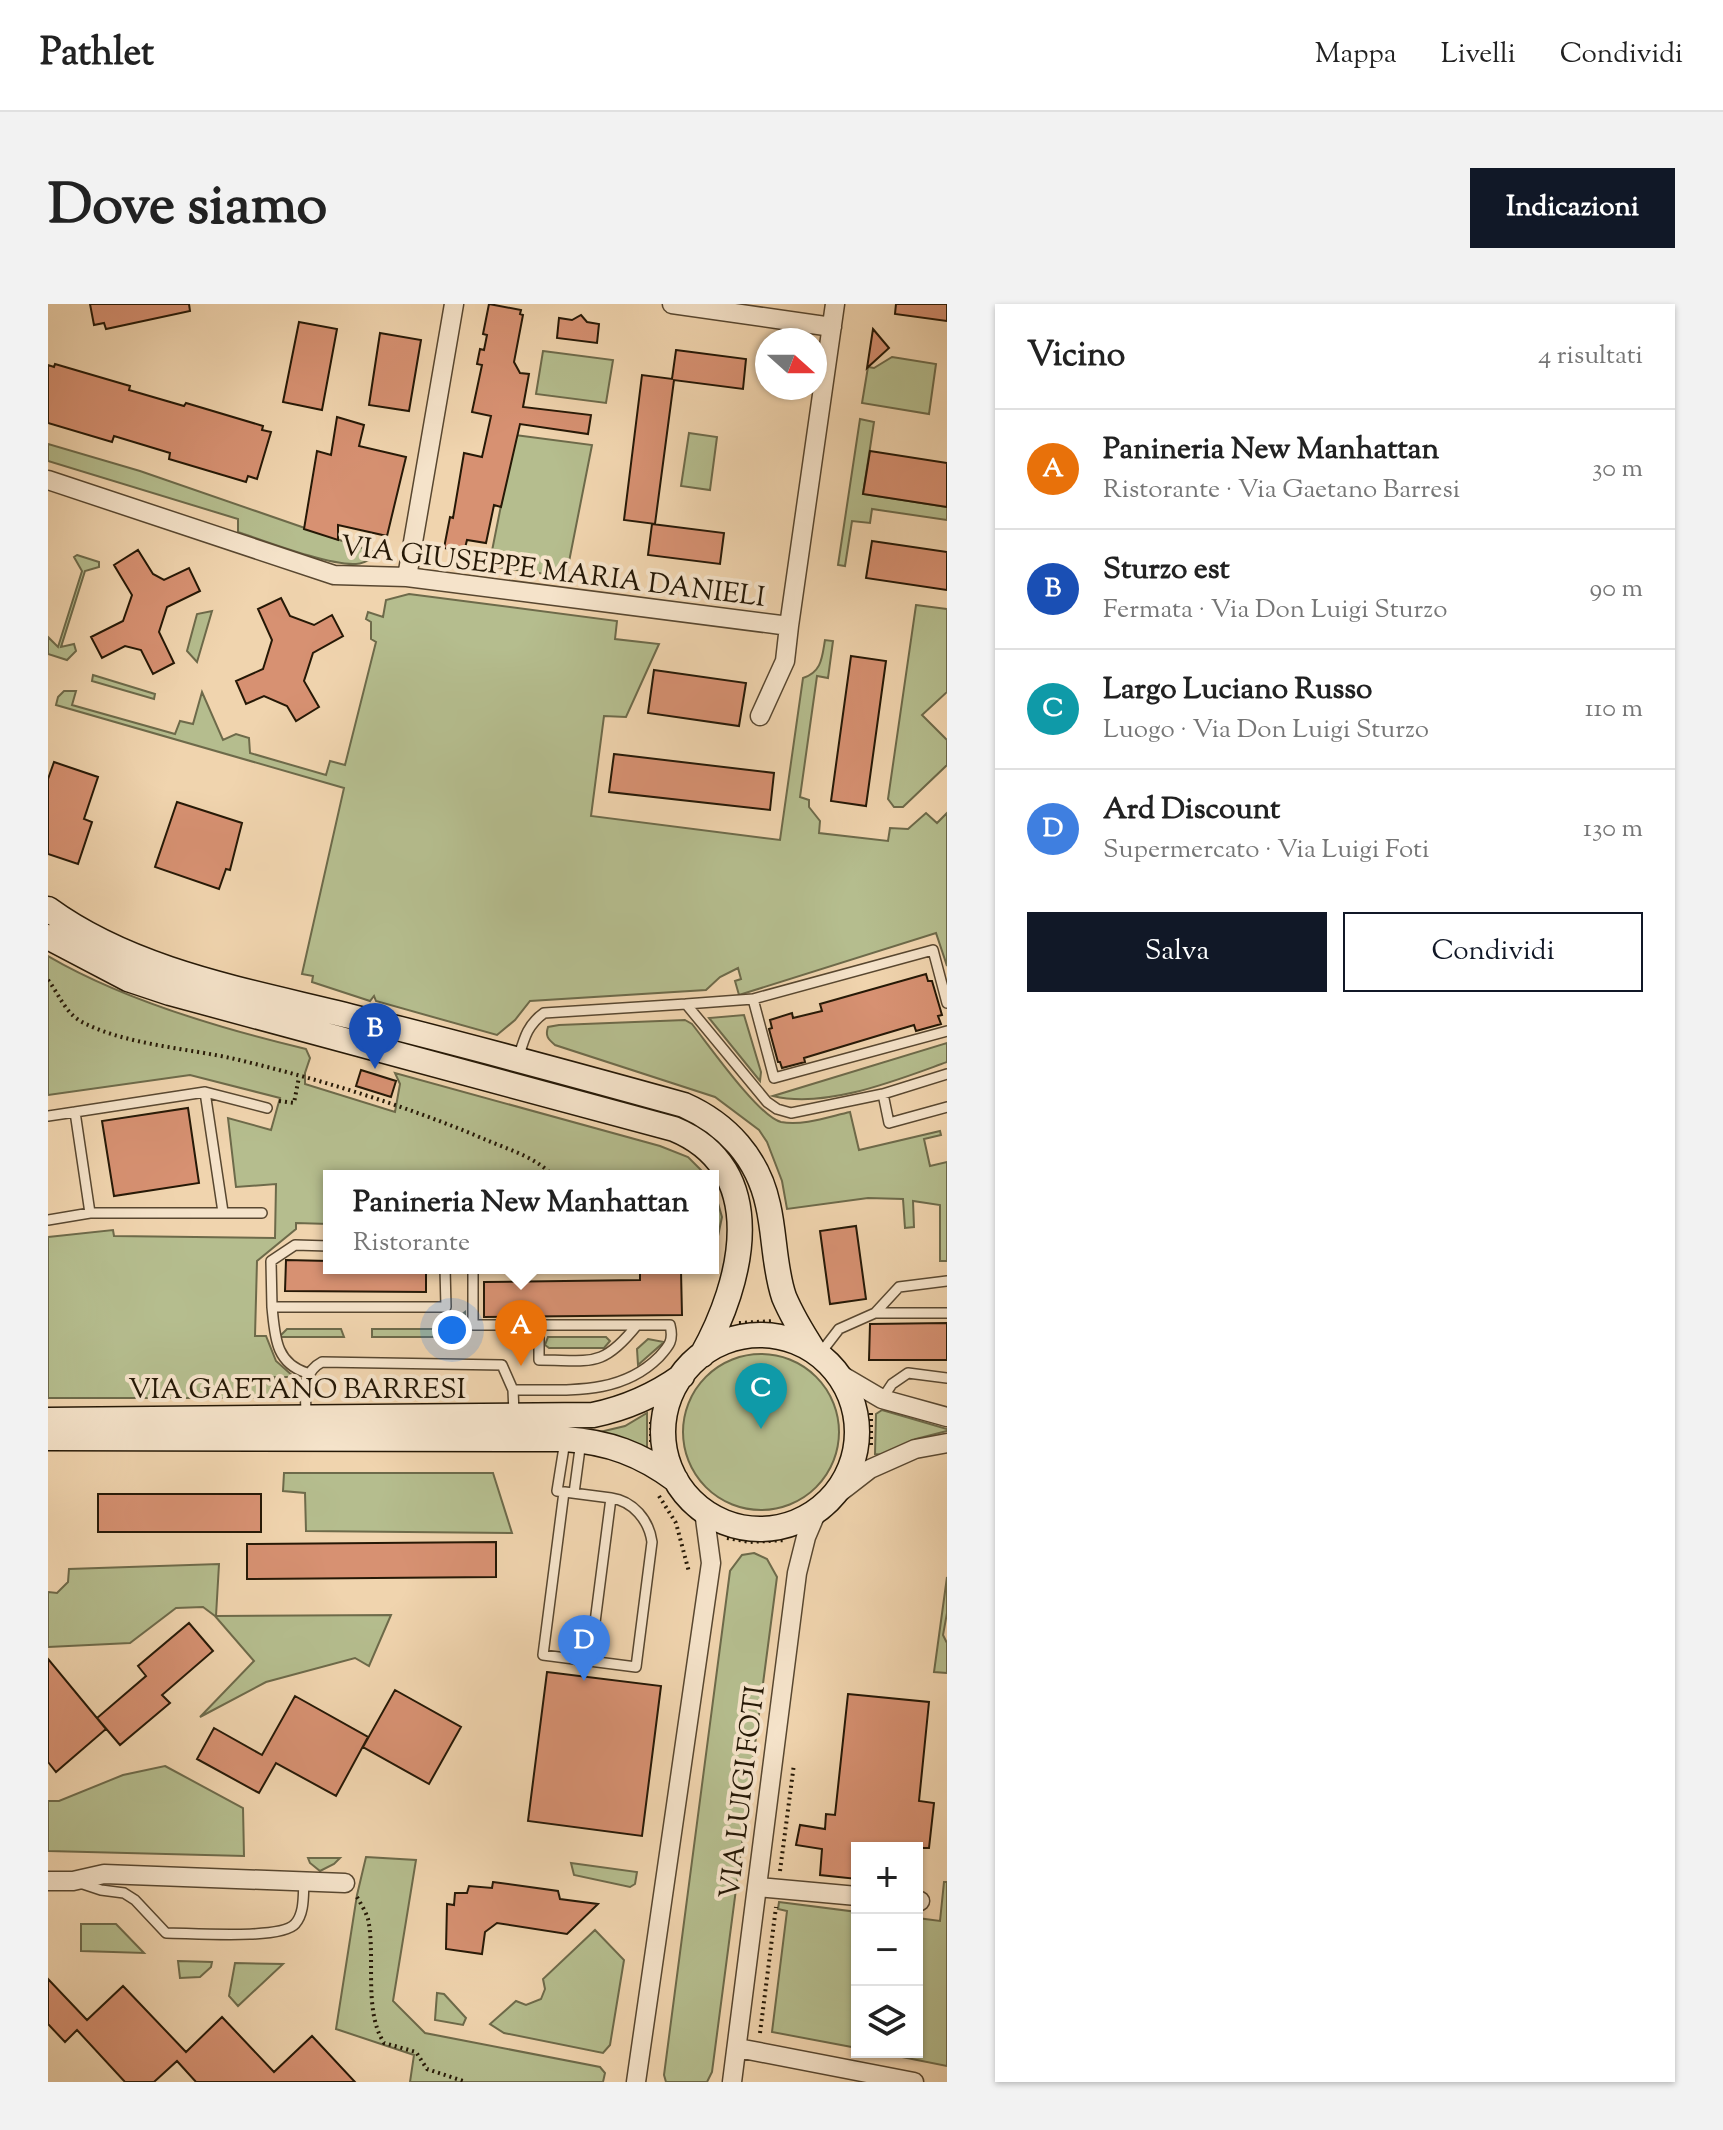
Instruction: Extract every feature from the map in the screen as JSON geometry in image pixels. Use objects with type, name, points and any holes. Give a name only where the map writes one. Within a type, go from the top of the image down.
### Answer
[{"type":"street","points":[[407,577],[454,304]]},
{"type":"street","points":[[672,304],[832,327]]},
{"type":"street","name":"VIA GIUSEPPE MARIA DANIELI","points":[[48,480],[334,575],[407,577],[789,626],[835,304]]},
{"type":"street","points":[[760,716],[785,661],[789,626]]},
{"type":"street","points":[[48,909],[115,947],[189,974],[684,1105],[721,1126],[745,1152],[759,1178],[768,1204],[784,1295],[798,1327],[847,1388],[857,1427],[851,1466],[842,1484],[818,1515]]},
{"type":"street","points":[[48,937],[128,979],[170,993],[674,1129],[694,1137],[713,1153],[724,1168],[738,1200],[741,1220],[733,1276],[716,1330],[702,1355],[682,1376],[671,1395],[665,1416],[666,1449],[676,1480],[706,1520],[711,1563],[636,2082]]},
{"type":"street","points":[[702,1355],[729,1341],[758,1335],[787,1339],[882,1399],[947,1417]]},
{"type":"street","name":"VIA GAETANO BARRESI","points":[[48,1420],[593,1415],[622,1409],[657,1393],[682,1376]]},
{"type":"street","name":"VIA GAETANO BARRESI","points":[[48,1438],[573,1439],[621,1448],[655,1464],[676,1480]]},
{"type":"street","points":[[706,1520],[760,1529],[800,1521],[818,1515],[870,1469],[915,1449],[947,1443]]},
{"type":"street","name":"VIA LUIGI FOTI","points":[[732,2082],[797,1573],[818,1515]]},
{"type":"street","points":[[48,1881],[73,1881],[104,1874],[345,1883]]},
{"type":"street","points":[[758,1887],[851,1895]]},
{"type":"street","points":[[738,2048],[914,2082]]},
{"type":"lane","points":[[518,1059],[526,1032],[534,1020],[544,1013],[753,999],[933,950],[947,1003]]},
{"type":"lane","points":[[753,999],[774,1078],[947,1031]]},
{"type":"lane","points":[[686,1004],[767,1102],[791,1113],[883,1094],[947,1074]]},
{"type":"lane","points":[[205,1092],[223,1212]]},
{"type":"lane","points":[[48,1116],[205,1092],[267,1108]]},
{"type":"lane","points":[[883,1094],[889,1123],[947,1107]]},
{"type":"lane","points":[[75,1112],[90,1213]]},
{"type":"lane","points":[[48,1220],[90,1213],[262,1213]]},
{"type":"lane","points":[[307,1373],[294,1369],[284,1359],[275,1337],[271,1261],[295,1245],[323,1246]]},
{"type":"lane","points":[[272,1307],[446,1307],[445,1274]]},
{"type":"lane","points":[[473,1274],[473,1325],[670,1325],[673,1337],[670,1345],[650,1365],[630,1378],[595,1389],[513,1390]]},
{"type":"lane","points":[[823,1359],[839,1329],[875,1313],[899,1287],[947,1281]]},
{"type":"lane","points":[[875,1313],[947,1313]]},
{"type":"lane","points":[[539,1325],[539,1360],[605,1357],[620,1346],[637,1325]]},
{"type":"lane","points":[[306,1418],[307,1373],[322,1362],[502,1365],[513,1390],[514,1416]]},
{"type":"lane","points":[[882,1399],[892,1384],[908,1373],[947,1378]]},
{"type":"lane","points":[[573,1439],[557,1491],[569,1493],[611,1498],[628,1504],[650,1532],[652,1542],[636,1667],[543,1655],[569,1493],[573,1439]]},
{"type":"lane","points":[[590,1661],[611,1498]]},
{"type":"lane","points":[[73,1881],[124,1893],[135,1900],[166,1933],[275,1933],[296,1923],[301,1913],[304,1881]]},
{"type":"path","points":[[48,980],[67,1010],[80,1021],[115,1034],[235,1059],[427,1115],[548,1170]]},
{"type":"path","points":[[267,1108],[278,1100],[294,1103],[299,1077]]},
{"type":"path","points":[[716,1330],[757,1321],[798,1327]]},
{"type":"path","points":[[655,1464],[650,1427],[657,1393]]},
{"type":"path","points":[[653,1489],[676,1523],[692,1569],[690,1576]]},
{"type":"path","points":[[706,1520],[735,1540],[765,1543],[818,1515]]},
{"type":"path","points":[[345,1883],[357,1895],[368,1917],[370,1986],[379,2035],[384,2043],[416,2052],[427,2069],[466,2082]]},
{"type":"green space","points":[[543,351],[613,360],[606,403],[536,394]]},
{"type":"green space","points":[[892,357],[936,364],[929,414],[862,403],[868,367],[874,368]]},
{"type":"green space","points":[[860,419],[874,422],[863,494],[947,507],[947,520],[872,509],[870,523],[852,521],[845,566],[838,565]]},
{"type":"green space","points":[[689,433],[717,437],[710,490],[681,486]]},
{"type":"green space","points":[[515,435],[592,445],[566,577],[489,566]]},
{"type":"green space","points":[[48,444],[140,471],[380,554],[362,563],[345,564],[280,547],[238,532],[238,519],[48,461]]},
{"type":"green space","points":[[77,555],[99,562],[99,567],[85,571],[61,647],[74,644],[76,651],[67,660],[48,654],[48,637],[58,647],[82,571],[74,557]]},
{"type":"green space","points":[[409,594],[617,621],[615,639],[659,644],[626,717],[604,716],[591,816],[780,840],[803,678],[818,668],[825,640],[833,641],[828,678],[817,676],[800,797],[809,800],[809,807],[820,821],[819,833],[888,841],[890,828],[908,829],[926,813],[937,823],[947,813],[947,966],[936,933],[739,995],[735,981],[741,979],[738,968],[720,977],[706,990],[530,1001],[515,1020],[497,1035],[376,1001],[374,996],[370,1001],[312,982],[313,976],[302,974],[344,788],[56,705],[58,697],[64,691],[76,691],[72,705],[175,734],[180,721],[193,724],[202,692],[223,740],[236,734],[249,738],[250,753],[326,775],[330,761],[345,765],[376,642],[371,639],[371,622],[366,619],[368,612],[383,617],[386,600]]},
{"type":"green space","points":[[916,605],[947,609],[947,692],[922,715],[947,740],[947,765],[903,807],[894,807],[888,799]]},
{"type":"green space","points":[[212,611],[197,662],[187,651],[197,614]]},
{"type":"green space","points":[[93,675],[155,694],[154,699],[92,681]]},
{"type":"green space","points":[[48,956],[108,986],[174,1012],[306,1049],[310,1058],[305,1084],[395,1112],[400,1084],[395,1073],[660,1146],[688,1157],[701,1170],[323,1170],[323,1224],[296,1223],[296,1229],[257,1261],[255,1336],[266,1336],[276,1361],[294,1377],[274,1377],[273,1398],[48,1398],[48,1237],[113,1230],[114,1236],[275,1238],[276,1184],[236,1187],[228,1118],[271,1130],[280,1098],[190,1075],[48,1095]]},
{"type":"green space","points":[[744,1015],[761,1072],[760,1081],[709,1018]]},
{"type":"green space","points":[[685,1020],[692,1024],[747,1094],[781,1122],[807,1122],[850,1112],[859,1150],[940,1131],[941,1135],[924,1139],[930,1166],[947,1162],[947,1261],[940,1261],[940,1205],[913,1201],[914,1227],[905,1228],[903,1199],[868,1198],[787,1209],[782,1181],[767,1142],[759,1130],[715,1097],[555,1045],[547,1035],[548,1027],[559,1025]]},
{"type":"green space","points":[[947,1043],[947,1062],[884,1084],[816,1099],[773,1096]]},
{"type":"green space","points":[[465,1312],[465,1337],[372,1337],[372,1329],[456,1329],[457,1318]]},
{"type":"green space","points":[[287,1329],[341,1329],[344,1337],[279,1337]]},
{"type":"green space","points":[[548,1337],[606,1337],[610,1341],[604,1348],[549,1348],[545,1345]]},
{"type":"green space","points":[[648,1339],[664,1342],[638,1365],[637,1349]]},
{"type":"green space","points":[[761,1354],[791,1360],[816,1377],[833,1402],[839,1432],[833,1462],[816,1487],[791,1504],[761,1510],[731,1504],[706,1487],[689,1462],[683,1432],[689,1402],[706,1377],[731,1360]]},
{"type":"green space","points":[[882,1410],[947,1431],[916,1439],[883,1455],[875,1454],[876,1414]]},
{"type":"green space","points":[[647,1413],[647,1449],[600,1432],[625,1426]]},
{"type":"green space","points":[[284,1473],[493,1473],[512,1533],[306,1531],[305,1493],[283,1491]]},
{"type":"green space","points":[[754,1553],[767,1559],[777,1577],[712,2072],[707,2082],[666,2082],[664,2075],[730,1571],[742,1555]]},
{"type":"green space","points":[[219,1564],[216,1616],[391,1615],[369,1666],[355,1658],[266,1682],[200,1717],[254,1661],[215,1616],[203,1607],[176,1608],[130,1643],[48,1647],[48,1592],[57,1593],[68,1582],[69,1569]]},
{"type":"green space","points":[[947,1577],[947,1613],[943,1635],[947,1643],[947,1673],[934,1672]]},
{"type":"green space","points":[[165,1766],[243,1808],[244,1856],[48,1851],[48,1801],[59,1801],[123,1775]]},
{"type":"green space","points":[[366,1857],[416,1860],[393,2001],[425,2033],[600,2067],[605,2073],[603,2082],[410,2082],[414,2055],[336,2029]]},
{"type":"green space","points":[[308,1858],[340,1858],[320,1871]]},
{"type":"green space","points":[[571,1863],[637,1872],[635,1884],[630,1887],[574,1875]]},
{"type":"green space","points":[[944,1882],[947,1882],[947,2066],[907,2058],[923,2058],[923,1919],[940,1921]]},
{"type":"green space","points":[[779,1902],[851,1911],[851,2047],[772,2032],[787,1911],[778,1909]]},
{"type":"green space","points":[[81,1924],[116,1924],[144,1953],[81,1951]]},
{"type":"green space","points":[[595,1930],[624,1960],[610,2045],[603,2053],[504,2033],[490,2024],[516,2001],[526,2005],[541,1999],[545,1989],[543,1979]]},
{"type":"green space","points":[[178,1961],[212,1962],[200,1977],[180,1978]]},
{"type":"green space","points":[[235,1963],[283,1964],[238,2006],[229,1996]]},
{"type":"green space","points":[[437,1993],[444,1994],[466,2018],[463,2025],[435,2020]]},
{"type":"building","points":[[90,304],[189,304],[190,311],[106,329],[104,323],[94,325]]},
{"type":"building","points":[[489,304],[521,310],[520,314],[523,315],[514,362],[520,373],[529,374],[523,407],[591,415],[588,434],[520,424],[501,507],[494,505],[486,543],[467,540],[464,552],[444,548],[450,517],[453,518],[464,453],[482,457],[491,416],[472,412],[482,365],[477,364],[487,335],[483,334]]},
{"type":"building","points":[[896,304],[947,304],[947,321],[895,314]]},
{"type":"building","points":[[581,315],[587,322],[599,324],[597,343],[557,338],[559,318],[572,320]]},
{"type":"building","points":[[299,322],[337,329],[322,410],[283,402]]},
{"type":"building","points":[[873,329],[889,348],[867,368]]},
{"type":"building","points":[[380,333],[421,340],[409,411],[369,405]]},
{"type":"building","points":[[676,350],[746,359],[743,389],[674,380],[655,524],[624,520],[642,375],[672,379]]},
{"type":"building","points":[[55,364],[130,386],[129,390],[263,426],[262,430],[271,432],[257,479],[248,476],[246,482],[169,459],[170,453],[114,436],[112,442],[48,423],[48,365],[54,367]]},
{"type":"building","points":[[337,417],[364,425],[359,446],[406,457],[387,536],[338,525],[338,540],[304,529],[317,451],[331,455]]},
{"type":"building","points":[[870,451],[947,463],[947,507],[863,494]]},
{"type":"building","points":[[652,524],[724,533],[720,564],[648,555]]},
{"type":"building","points":[[872,541],[947,552],[947,590],[866,578]]},
{"type":"building","points":[[138,550],[153,574],[164,580],[189,568],[200,591],[167,607],[159,632],[174,663],[153,674],[141,650],[125,646],[102,658],[91,637],[123,621],[132,595],[114,565]]},
{"type":"building","points":[[281,598],[290,616],[314,625],[332,615],[343,636],[313,653],[304,681],[319,707],[296,721],[287,706],[264,696],[246,704],[236,681],[263,669],[272,640],[258,609]]},
{"type":"building","points":[[851,656],[886,661],[866,806],[831,801]]},
{"type":"building","points":[[654,670],[746,683],[739,726],[648,713]]},
{"type":"building","points":[[614,754],[774,773],[770,810],[609,792]]},
{"type":"building","points":[[54,762],[98,777],[84,819],[92,822],[78,864],[48,854],[48,779]]},
{"type":"building","points":[[177,802],[242,823],[230,870],[226,869],[219,889],[155,867]]},
{"type":"building","points":[[926,974],[928,981],[932,981],[942,1015],[938,1016],[941,1024],[916,1031],[914,1025],[804,1058],[805,1062],[782,1068],[778,1062],[769,1029],[772,1028],[770,1020],[792,1013],[793,1018],[822,1011],[820,1004]]},
{"type":"building","points":[[361,1070],[396,1081],[391,1097],[356,1086]]},
{"type":"building","points":[[188,1108],[199,1183],[114,1196],[102,1121]]},
{"type":"building","points":[[856,1226],[866,1299],[830,1304],[820,1231]]},
{"type":"building","points":[[286,1260],[323,1261],[323,1274],[426,1274],[426,1292],[285,1291]]},
{"type":"building","points":[[640,1274],[681,1274],[682,1315],[484,1317],[484,1282],[640,1280]]},
{"type":"building","points":[[947,1323],[947,1360],[869,1360],[870,1324]]},
{"type":"building","points":[[98,1494],[261,1494],[261,1532],[98,1532]]},
{"type":"building","points":[[496,1542],[496,1577],[247,1579],[247,1544]]},
{"type":"building","points":[[189,1623],[213,1651],[162,1695],[170,1703],[120,1745],[97,1718],[146,1676],[138,1666]]},
{"type":"building","points":[[48,1659],[106,1729],[56,1772],[48,1762]]},
{"type":"building","points":[[547,1672],[661,1686],[642,1836],[528,1821]]},
{"type":"building","points":[[395,1690],[461,1727],[429,1784],[363,1747]]},
{"type":"building","points":[[848,1694],[929,1702],[919,1801],[934,1803],[929,1848],[923,1848],[923,1842],[851,1842],[851,1878],[820,1875],[822,1849],[796,1845],[800,1825],[825,1829],[826,1814],[835,1815]]},
{"type":"building","points":[[295,1696],[368,1737],[336,1796],[276,1763],[259,1793],[197,1759],[214,1728],[262,1755]]},
{"type":"building","points":[[493,1882],[558,1891],[560,1899],[598,1904],[567,1934],[497,1923],[485,1932],[482,1954],[446,1949],[447,1904],[454,1905],[455,1893],[467,1893],[469,1886],[492,1888]]},
{"type":"building","points":[[48,1979],[87,2020],[123,1986],[186,2052],[222,2017],[274,2072],[312,2036],[355,2082],[196,2082],[177,2061],[154,2082],[125,2082],[77,2030],[65,2042],[48,2024]]},
{"type":"place","name":"Sturzo est","points":[[375,1069]]},
{"type":"place","name":"Panineria New Manhattan","points":[[521,1366]]},
{"type":"place","name":"Largo Luciano Russo","points":[[761,1429]]},
{"type":"place","name":"Ard Discount","points":[[584,1681]]}]
